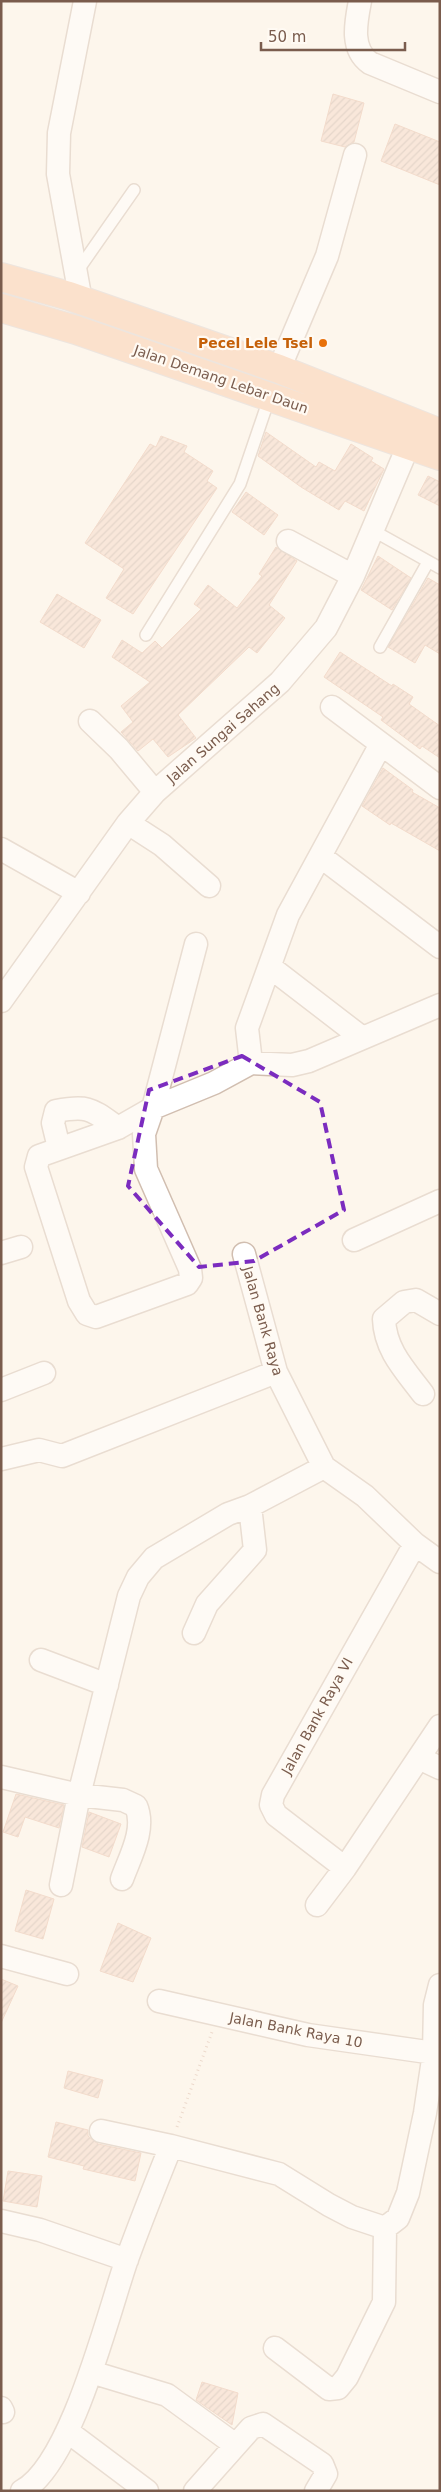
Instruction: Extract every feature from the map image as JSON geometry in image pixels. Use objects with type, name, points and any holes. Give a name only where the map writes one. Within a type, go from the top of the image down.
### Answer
[{"type":"highway","name":"Jalan Demang Lebar Daun","points":[[1,278],[80,301],[279,369],[440,433]]},
{"type":"highway","points":[[76,330],[80,301]]},
{"type":"highway","name":"Jalan Demang Lebar Daun","points":[[1,308],[76,330],[440,456]]},
{"type":"street","points":[[80,301],[58,174],[59,133],[85,1]]},
{"type":"street","points":[[360,1],[356,45],[362,58],[440,92]]},
{"type":"street","points":[[279,369],[327,256],[355,155]]},
{"type":"street","name":"Jalan Sungai Sahang","points":[[4,992],[79,893],[128,823],[155,792],[280,682],[326,628],[353,576],[409,444]]},
{"type":"street","points":[[288,541],[353,576]]},
{"type":"street","points":[[332,707],[440,788]]},
{"type":"street","points":[[90,721],[119,749],[155,792]]},
{"type":"street","points":[[251,1064],[247,1028],[288,916],[381,744]]},
{"type":"street","points":[[128,823],[162,845],[209,886]]},
{"type":"street","points":[[1,849],[79,893]]},
{"type":"street","points":[[320,856],[440,947]]},
{"type":"street","points":[[196,944],[152,1108],[144,1134],[146,1169],[190,1268],[191,1278],[187,1284],[96,1318],[87,1314],[79,1301],[36,1167],[39,1156],[118,1128],[152,1108],[251,1064],[292,1065],[309,1061],[361,1037],[440,1005]]},
{"type":"street","points":[[270,967],[361,1037]]},
{"type":"street","points":[[59,1148],[53,1123],[56,1111],[84,1108],[93,1110],[118,1128]]},
{"type":"street","points":[[354,1240],[440,1201]]},
{"type":"street","name":"Jalan Bank Raya","points":[[244,1254],[276,1372],[324,1467],[365,1496],[414,1544],[440,1562]]},
{"type":"street","points":[[423,1394],[389,1348],[384,1332],[384,1319],[404,1302],[416,1300],[440,1314]]},
{"type":"street","points":[[1,1459],[39,1450],[62,1456],[276,1372]]},
{"type":"street","points":[[1,1390],[44,1373]]},
{"type":"street","points":[[61,1886],[79,1795],[129,1596],[138,1577],[154,1558],[228,1514],[250,1506],[324,1467]]},
{"type":"street","points":[[194,1633],[207,1604],[255,1550],[250,1506]]},
{"type":"street","name":"Jalan Bank Raya VI","points":[[345,1868],[276,1815],[271,1805],[273,1795],[414,1544]]},
{"type":"street","points":[[41,1660],[107,1685]]},
{"type":"street","points":[[317,1905],[345,1868],[440,1726]]},
{"type":"street","points":[[419,1758],[440,1768]]},
{"type":"street","points":[[1,1777],[79,1795],[123,1800],[136,1806],[140,1815],[140,1825],[122,1879]]},
{"type":"street","points":[[1,1956],[66,1974]]},
{"type":"street","points":[[385,2228],[398,2218],[432,2120],[435,2005],[440,1985]]},
{"type":"street","name":"Jalan Bank Raya 10","points":[[159,2001],[308,2035],[434,2053]]},
{"type":"street","points":[[101,2131],[171,2146],[279,2174],[352,2217],[385,2228]]},
{"type":"street","points":[[27,2490],[54,2458],[67,2431],[91,2372],[127,2260],[171,2146]]},
{"type":"street","points":[[1,2221],[40,2230],[127,2260]]},
{"type":"street","points":[[276,2348],[328,2388],[338,2388],[347,2377],[384,2302],[385,2228]]},
{"type":"street","points":[[91,2372],[166,2395],[234,2444]]},
{"type":"street","points":[[195,2491],[234,2444],[251,2428],[263,2424],[322,2464],[326,2474],[324,2481],[316,2491]]},
{"type":"street","points":[[67,2431],[147,2491]]},
{"type":"lane","points":[[76,273],[134,190]]},
{"type":"lane","points":[[146,635],[240,484],[270,396]]},
{"type":"lane","points":[[372,530],[440,568]]},
{"type":"lane","points":[[380,648],[428,562]]},
{"type":"path","points":[[171,2146],[218,2015]]},
{"type":"highlighted area","points":[[242,1056],[320,1102],[344,1210],[254,1261],[199,1267],[128,1186],[149,1090]]},
{"type":"building","points":[[333,94],[364,103],[354,142],[345,147],[321,141]]},
{"type":"building","points":[[395,124],[440,142],[440,185],[381,161]]},
{"type":"building","points":[[266,432],[316,467],[319,462],[335,471],[351,444],[373,458],[371,461],[384,469],[364,511],[345,501],[339,510],[301,487],[258,456]]},
{"type":"building","points":[[161,436],[187,446],[184,452],[213,471],[207,481],[217,488],[133,614],[106,598],[124,569],[85,543],[150,444],[156,447]]},
{"type":"building","points":[[428,476],[440,482],[440,506],[418,495]]},
{"type":"building","points":[[246,492],[278,515],[264,535],[232,512]]},
{"type":"building","points":[[276,547],[297,561],[269,605],[285,618],[257,653],[249,647],[178,715],[196,738],[168,757],[153,739],[138,751],[121,732],[133,722],[121,706],[150,682],[112,657],[122,640],[142,653],[155,641],[162,648],[201,609],[194,604],[208,585],[237,608],[262,576],[259,574]]},
{"type":"building","points":[[378,556],[411,578],[392,610],[361,590]]},
{"type":"building","points":[[428,578],[440,585],[440,654],[425,645],[415,663],[388,647]]},
{"type":"building","points":[[57,594],[101,620],[84,648],[40,622]]},
{"type":"building","points":[[340,652],[392,686],[393,684],[413,697],[409,704],[440,726],[440,758],[422,746],[420,749],[381,720],[383,717],[324,677]]},
{"type":"building","points":[[383,768],[413,790],[412,792],[440,808],[440,851],[391,823],[390,825],[362,806]]},
{"type":"building","points":[[16,1794],[64,1805],[59,1828],[25,1817],[18,1837],[3,1832]]},
{"type":"building","points":[[89,1812],[121,1824],[109,1857],[82,1847]]},
{"type":"building","points":[[26,1890],[54,1899],[43,1939],[15,1931]]},
{"type":"building","points":[[118,1923],[151,1938],[133,1982],[100,1971]]},
{"type":"building","points":[[1,1979],[18,1986],[1,2023]]},
{"type":"building","points":[[68,2071],[103,2080],[98,2098],[64,2088]]},
{"type":"building","points":[[56,2122],[88,2130],[88,2136],[98,2144],[141,2153],[135,2181],[83,2169],[84,2166],[48,2157]]},
{"type":"building","points":[[8,2171],[42,2176],[37,2207],[3,2201]]},
{"type":"building","points":[[202,2382],[238,2393],[232,2425],[196,2400]]},
{"type":"place","name":"Pecel Lele Tsel","points":[[323,343]]}]
